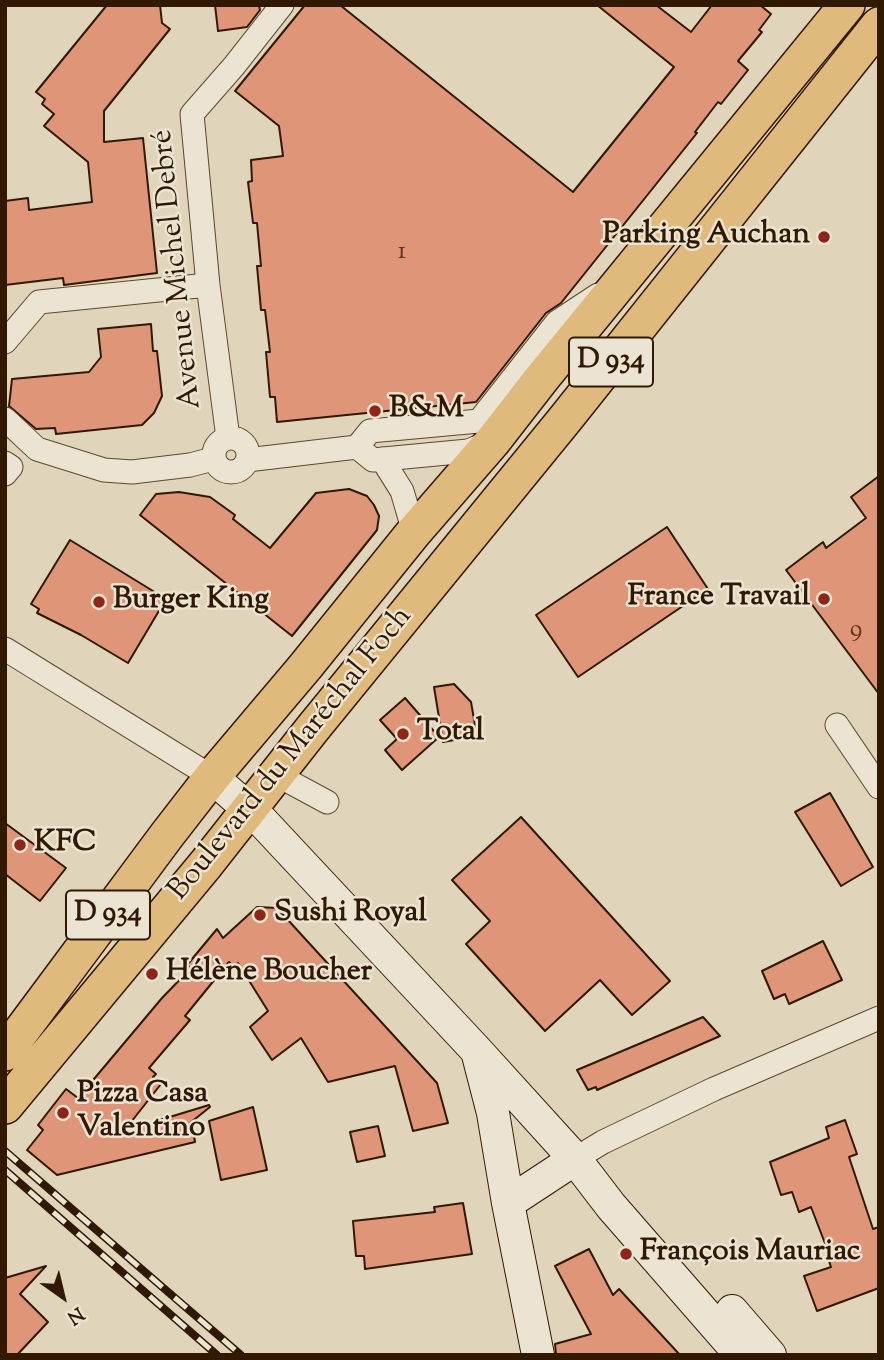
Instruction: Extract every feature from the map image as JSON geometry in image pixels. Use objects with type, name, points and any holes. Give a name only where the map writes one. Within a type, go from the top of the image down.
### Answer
[{"type":"main road","name":"Boulevard du Maréchal Foch","points":[[5,1053],[167,835],[414,532],[486,431],[624,278],[847,5]]},
{"type":"main road","name":"Boulevard du Maréchal Foch","points":[[5,1106],[250,810],[879,25]]},
{"type":"main road","points":[[486,431],[524,468]]},
{"type":"main road","points":[[250,810],[257,762],[290,719],[305,667]]},
{"type":"main road","points":[[212,777],[250,810],[477,1051],[575,1159],[611,1206],[741,1355]]},
{"type":"main road","points":[[92,1002],[128,923],[211,816],[212,777]]},
{"type":"main road","points":[[477,1051],[493,1113],[538,1355]]},
{"type":"main road","points":[[508,1203],[575,1159]]},
{"type":"main road","points":[[575,1159],[625,1194],[771,1355]]},
{"type":"street","name":"Avenue Michel Debré","points":[[228,438],[208,285],[192,114],[282,5]]},
{"type":"street","points":[[5,342],[39,302],[208,285]]},
{"type":"street","points":[[5,419],[37,449],[104,470],[132,472],[190,465],[214,459]]},
{"type":"street","points":[[247,460],[358,447],[370,431],[486,431]]},
{"type":"street","points":[[358,447],[373,460],[468,451],[486,431]]},
{"type":"street","points":[[228,438],[234,438],[244,444],[248,454],[241,469],[230,473],[219,469],[214,459],[218,443],[228,438]]},
{"type":"street","points":[[382,459],[402,491],[414,532]]},
{"type":"street","points":[[5,463],[11,467],[5,474]]},
{"type":"street","points":[[5,649],[212,777]]},
{"type":"street","points":[[837,725],[879,787]]},
{"type":"street","points":[[277,775],[327,802]]},
{"type":"street","points":[[575,1159],[603,1142],[714,1090],[879,1018]]},
{"type":"building","points":[[107,5],[160,5],[162,23],[170,29],[104,111],[104,142],[143,138],[157,273],[64,285],[63,278],[5,285],[5,201],[28,198],[29,210],[92,202],[88,162],[44,126],[54,114],[42,104],[45,99],[36,92]]},
{"type":"building","points":[[215,5],[259,5],[260,10],[247,27],[218,31]]},
{"type":"building","points":[[305,5],[340,5],[573,192],[674,67],[597,5],[656,5],[691,32],[712,5],[760,5],[771,14],[759,30],[762,32],[738,61],[748,70],[721,104],[718,102],[695,132],[697,133],[561,303],[546,313],[476,402],[277,422],[275,397],[270,397],[266,352],[270,352],[265,310],[261,310],[257,223],[253,223],[248,182],[252,181],[251,160],[283,156],[279,126],[235,91]]},
{"type":"building","points":[[151,324],[153,351],[157,351],[162,396],[154,413],[142,425],[56,434],[55,428],[36,429],[9,406],[12,379],[89,372],[101,357],[98,329]]},
{"type":"building","points":[[879,476],[879,694],[786,570],[823,542],[826,548],[866,518],[851,497]]},
{"type":"building","points":[[349,489],[367,496],[374,505],[379,516],[377,530],[292,636],[140,515],[156,494],[179,492],[210,497],[235,515],[233,519],[270,548],[316,493]]},
{"type":"building","points":[[667,527],[708,589],[578,677],[536,615]]},
{"type":"building","name":"Burger King","points":[[70,540],[166,599],[128,663],[37,613],[39,609],[31,604]]},
{"type":"building","points":[[454,684],[471,702],[477,736],[443,742],[434,687]]},
{"type":"building","name":"Total","points":[[405,698],[439,737],[402,770],[385,750],[397,739],[380,720]]},
{"type":"building","points":[[830,793],[873,867],[841,886],[795,812]]},
{"type":"building","points":[[521,817],[670,981],[632,1015],[600,980],[545,1031],[466,944],[490,921],[452,880]]},
{"type":"building","name":"KFC","points":[[5,823],[66,868],[40,901],[5,874]]},
{"type":"building","points":[[257,907],[277,908],[437,1083],[448,1123],[413,1131],[395,1066],[328,1082],[301,1038],[272,1060],[250,1027],[268,1011],[238,963],[233,966],[229,962],[185,1016],[190,1020],[149,1068],[156,1074],[153,1077],[161,1084],[124,1131],[209,1105],[210,1107],[190,1123],[192,1122],[195,1142],[57,1175],[27,1150],[43,1130],[38,1125],[66,1089],[78,1098],[162,998],[191,968],[187,965],[217,929],[223,938]]},
{"type":"building","points":[[823,941],[842,980],[789,1004],[785,994],[774,999],[762,971]]},
{"type":"building","points":[[703,1017],[720,1036],[597,1090],[596,1087],[588,1090],[577,1070]]},
{"type":"building","points":[[253,1107],[267,1170],[221,1180],[209,1121]]},
{"type":"building","points":[[845,1120],[857,1154],[849,1157],[873,1229],[879,1227],[879,1288],[817,1311],[804,1276],[831,1267],[826,1246],[811,1207],[799,1212],[792,1192],[781,1195],[770,1162],[829,1138],[826,1127]]},
{"type":"building","points":[[378,1126],[385,1156],[357,1162],[350,1132]]},
{"type":"building","points":[[463,1203],[472,1254],[365,1269],[364,1256],[356,1256],[353,1221],[435,1212],[434,1207]]},
{"type":"building","points":[[589,1249],[613,1295],[619,1289],[680,1355],[556,1355],[555,1344],[591,1334],[555,1266]]},
{"type":"building","points":[[46,1266],[20,1294],[48,1322],[17,1355],[5,1355],[5,1278]]},
{"type":"railway","points":[[5,1151],[241,1355]]},
{"type":"railway","points":[[5,1170],[217,1355]]},
{"type":"place","name":"Parking Auchan","points":[[824,237]]},
{"type":"place","name":"B&M","points":[[375,411]]},
{"type":"place","name":"France Travail","points":[[824,599]]},
{"type":"place","name":"Burger King","points":[[99,602]]},
{"type":"place","name":"Total","points":[[403,734]]},
{"type":"place","name":"KFC","points":[[20,845]]},
{"type":"place","name":"Sushi Royal","points":[[260,915]]},
{"type":"place","name":"Hélène Boucher","points":[[152,974]]},
{"type":"place","name":"Pizza Casa Valentino","points":[[63,1113]]},
{"type":"place","name":"François Mauriac","points":[[626,1254]]}]
